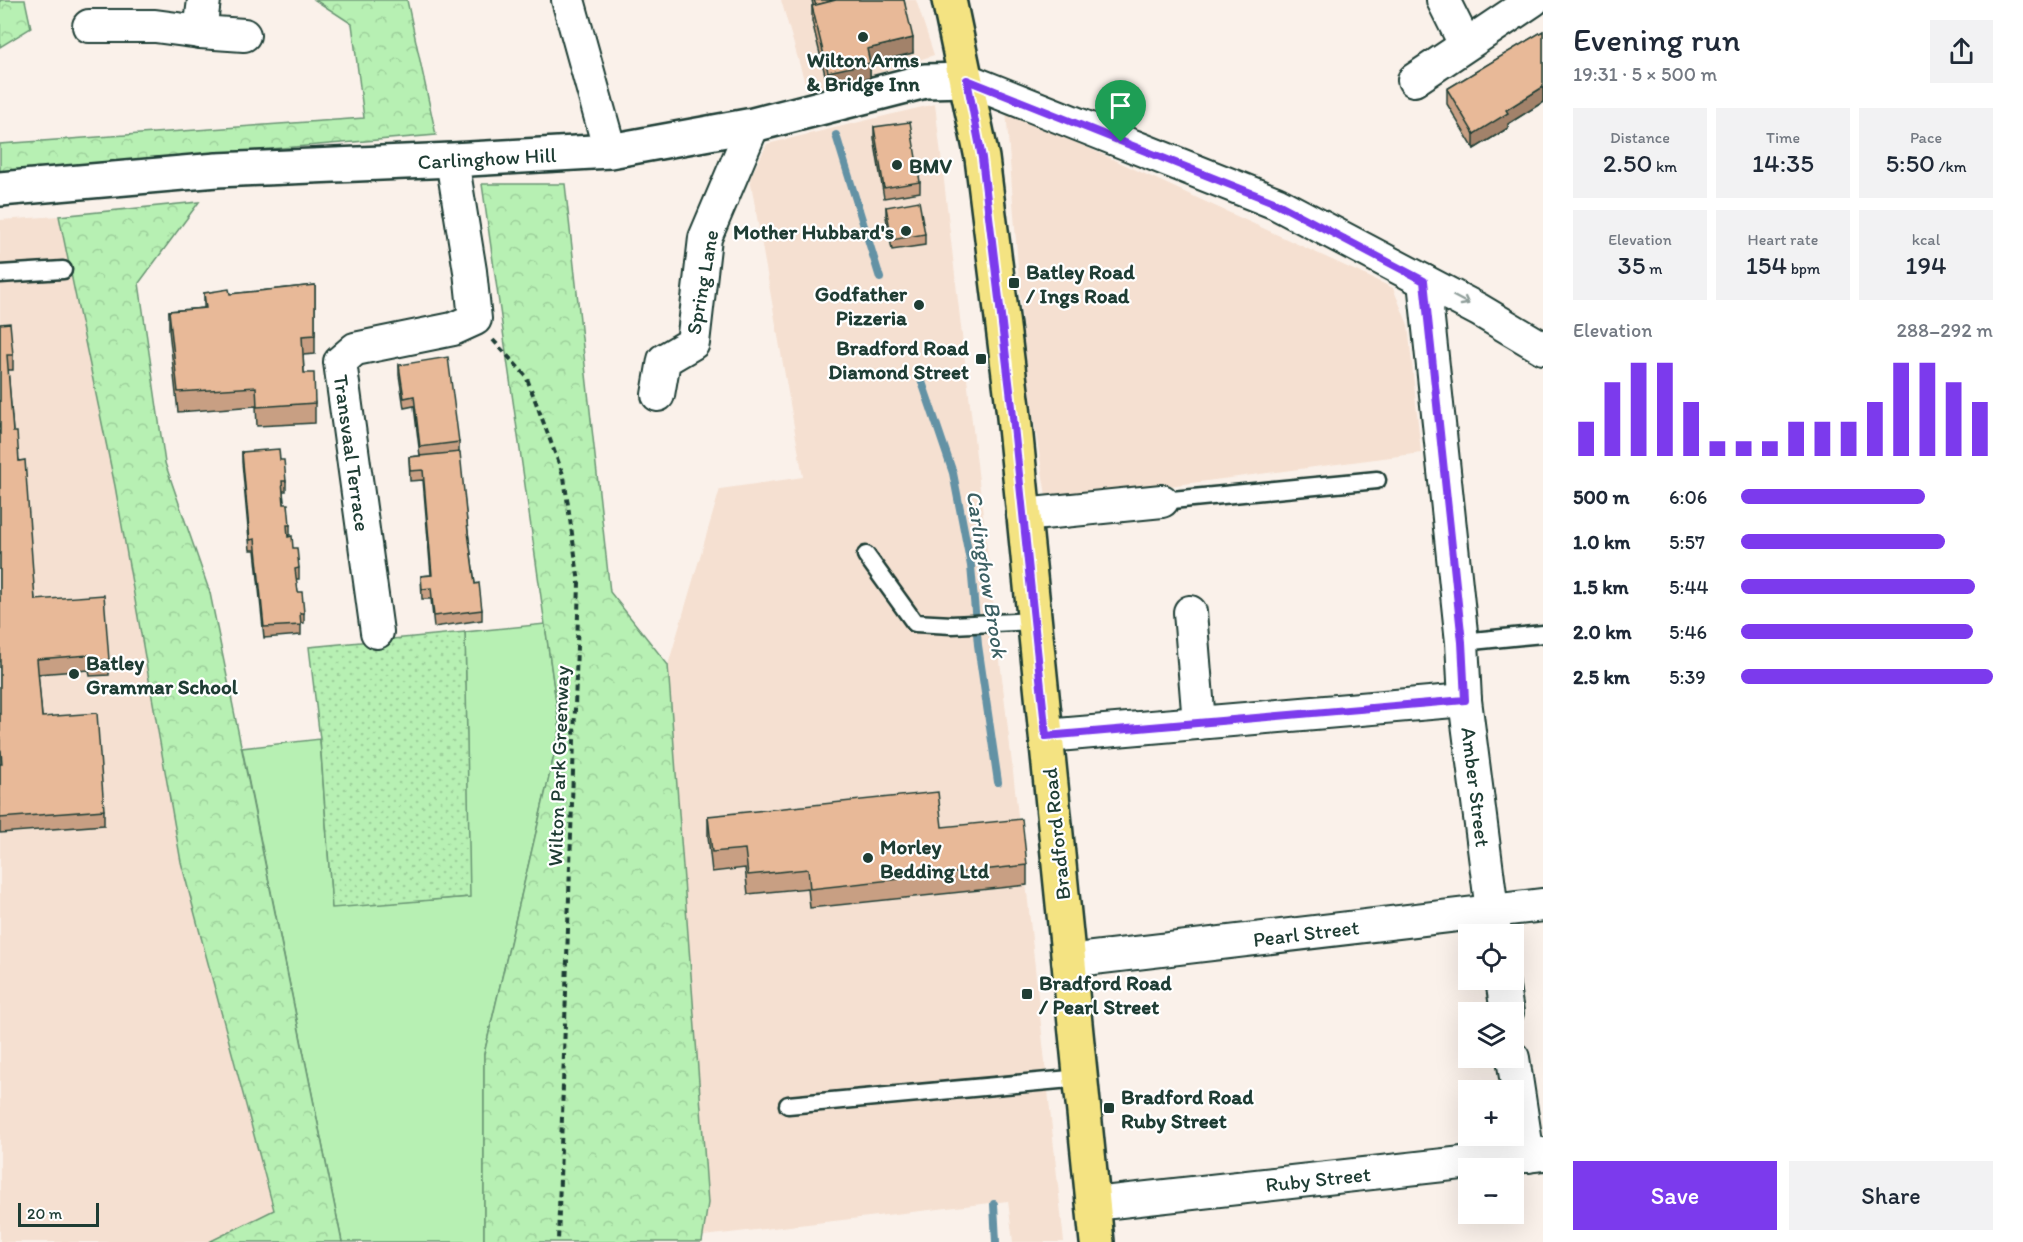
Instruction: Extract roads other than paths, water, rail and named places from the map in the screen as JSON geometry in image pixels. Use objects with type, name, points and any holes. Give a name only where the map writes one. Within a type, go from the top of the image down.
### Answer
[{"type":"main road","name":"Bradford Road","points":[[949,0],[982,158],[1011,395],[1097,1242]]},
{"type":"street","points":[[200,32],[204,0]]},
{"type":"street","points":[[568,0],[610,151]]},
{"type":"street","points":[[1443,0],[1465,44]]},
{"type":"street","points":[[1414,80],[1533,0]]},
{"type":"street","points":[[89,26],[154,26],[244,35]]},
{"type":"street","points":[[967,80],[1276,203],[1479,310],[1543,348]]},
{"type":"street","name":"Carlinghow Hill","points":[[0,189],[217,170],[610,151],[753,125],[925,81],[967,80]]},
{"type":"street","name":"Spring Lane","points":[[658,395],[664,360],[693,343],[705,238],[753,125]]},
{"type":"street","name":"Transvaal Terrace","points":[[377,632],[340,362],[355,349],[453,329],[475,319],[470,271],[452,160]]},
{"type":"street","name":"Amber Street","points":[[1424,281],[1462,642],[1465,700],[1494,923]]},
{"type":"street","points":[[1023,515],[1162,501]]},
{"type":"street","points":[[1190,612],[1199,723]]},
{"type":"street","points":[[1046,736],[1465,700]]},
{"type":"street","name":"Pearl Street","points":[[1068,961],[1494,923],[1543,905]]},
{"type":"street","points":[[1516,1068],[1535,1155]]},
{"type":"street","name":"Ruby Street","points":[[1094,1204],[1535,1155]]},
{"type":"lane","points":[[0,274],[63,270]]},
{"type":"lane","points":[[1162,501],[1377,480]]},
{"type":"lane","points":[[866,555],[915,623],[958,625],[1034,621]]},
{"type":"lane","points":[[1462,642],[1543,634]]},
{"type":"lane","points":[[788,1105],[1080,1078]]},
{"type":"waterway","name":"Carlinghow Brook","points":[[836,135],[880,278]]},
{"type":"waterway","name":"Carlinghow Brook","points":[[920,376],[953,473],[971,566],[978,645],[998,782]]},
{"type":"waterway","name":"Carlinghow Brook","points":[[994,1204],[996,1242]]},
{"type":"place","name":"Wilton Arms & Bridge Inn","points":[[863,37]]},
{"type":"place","name":"BMV","points":[[897,165]]},
{"type":"place","name":"Mother Hubbard's","points":[[906,231]]},
{"type":"place","name":"Batley Road / Ings Road","points":[[1014,283]]},
{"type":"place","name":"Godfather Pizzeria","points":[[919,305]]},
{"type":"place","name":"Bradford Road Diamond Street","points":[[981,359]]},
{"type":"place","name":"Batley Grammar School","points":[[74,674]]},
{"type":"place","name":"Morley Bedding Ltd","points":[[868,858]]},
{"type":"place","name":"Bradford Road / Pearl Street","points":[[1027,994]]},
{"type":"place","name":"Bradford Road Ruby Street","points":[[1109,1108]]}]
